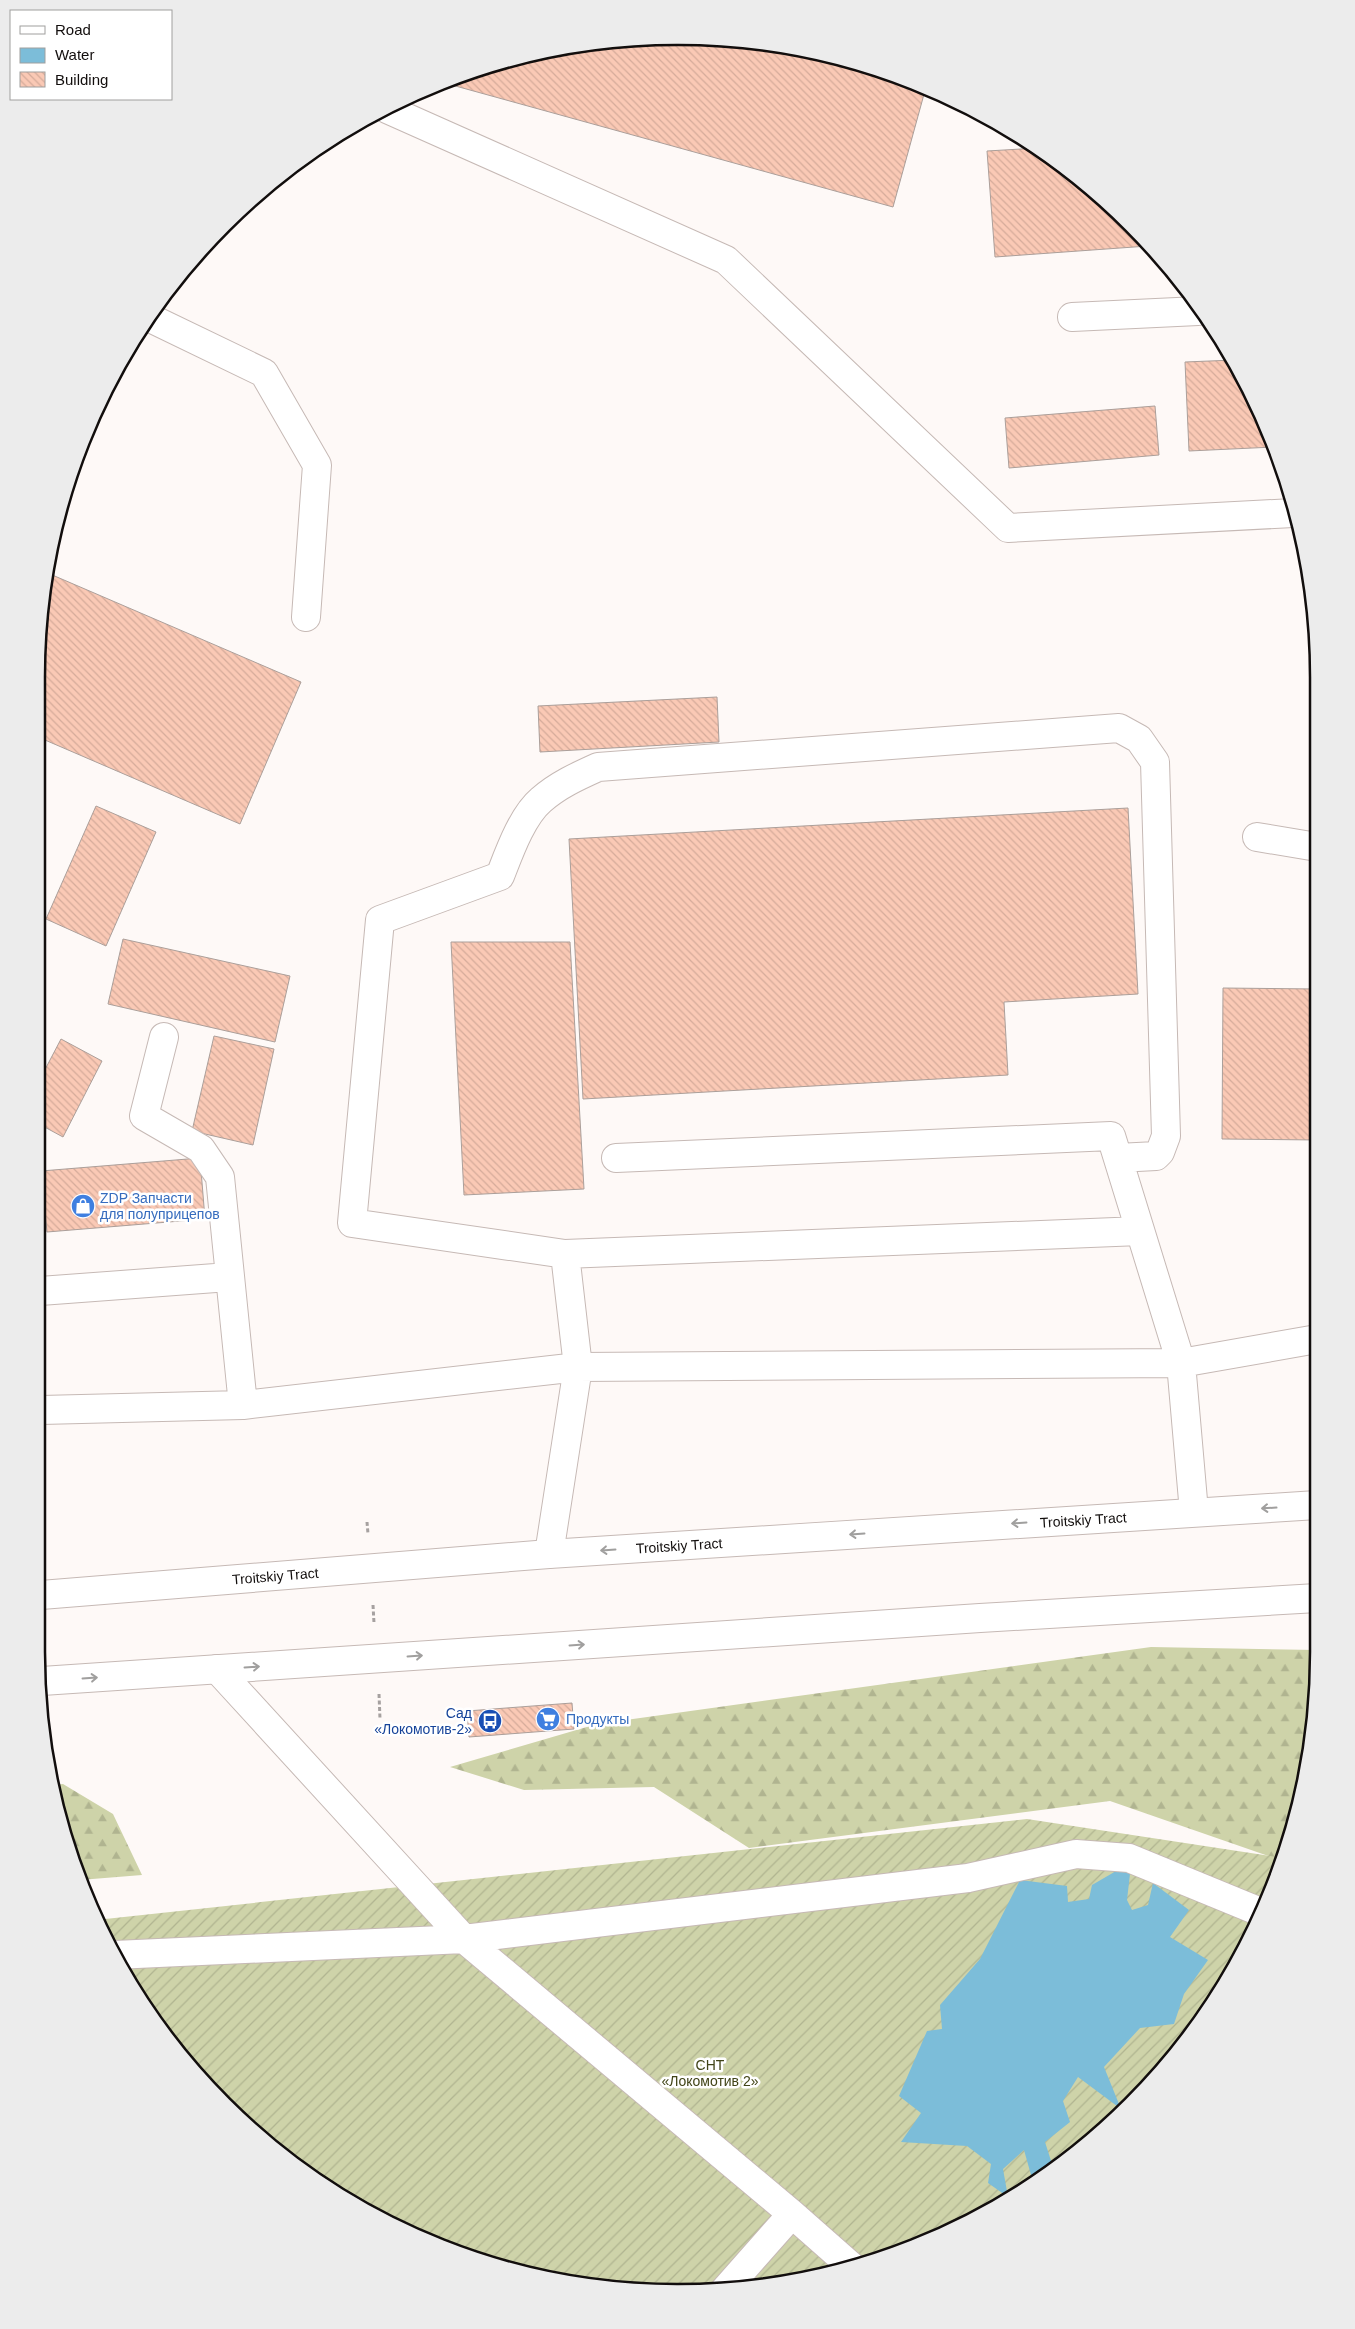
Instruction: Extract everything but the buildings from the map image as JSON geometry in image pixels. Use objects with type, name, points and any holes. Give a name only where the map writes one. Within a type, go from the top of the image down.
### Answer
[{"type":"main road","points":[[394,112],[726,260],[1008,528],[1288,514]]},
{"type":"main road","points":[[1072,317],[1193,311]]},
{"type":"main road","points":[[156,321],[264,373],[317,465],[306,616]]},
{"type":"main road","points":[[1118,1158],[1156,1156],[1160,1152],[1166,1136],[1155,762],[1139,739],[1119,728],[598,767],[569,780],[539,801],[513,841],[500,876],[380,920],[352,1223],[565,1254],[1140,1231]]},
{"type":"main road","points":[[1257,838],[1310,846]]},
{"type":"main road","points":[[164,1037],[144,1116],[201,1149],[220,1177],[242,1405]]},
{"type":"main road","points":[[616,1158],[1111,1136],[1181,1363],[1194,1512]]},
{"type":"main road","points":[[549,1554],[578,1367],[565,1254]]},
{"type":"main road","points":[[45,1291],[230,1277]]},
{"type":"main road","points":[[45,1410],[242,1405],[578,1367],[1181,1363],[1310,1340]]},
{"type":"main road","name":"Troitskiy Tract","points":[[45,1595],[549,1554],[1310,1505]]},
{"type":"main road","points":[[46,1681],[970,1618],[1310,1598]]},
{"type":"main road","points":[[217,1669],[464,1939],[845,2261]]},
{"type":"main road","points":[[123,1955],[464,1939],[968,1878],[1076,1854],[1129,1858],[1254,1911]]},
{"type":"main road","points":[[732,2282],[792,2214]]},
{"type":"green space","points":[[1151,1647],[1310,1650],[1309,1693],[1305,1734],[1298,1775],[1275,1858],[1110,1801],[749,1848],[654,1787],[524,1790],[450,1767],[597,1724]]},
{"type":"green space","points":[[59,1784],[63,1784],[113,1814],[142,1875],[88,1879]]},
{"type":"green space","name":"СНТ «Локомотив 2»","points":[[1027,1819],[1275,1857],[1262,1894],[1245,1931],[1225,1968],[1179,2037],[1125,2099],[1063,2153],[994,2199],[920,2236],[881,2250],[801,2272],[719,2283],[636,2283],[554,2272],[474,2250],[435,2236],[361,2199],[292,2153],[260,2127],[202,2069],[152,2003],[130,1968],[105,1919]]},
{"type":"water","points":[[1123,1867],[1130,1874],[1127,1900],[1132,1910],[1148,1905],[1153,1883],[1189,1910],[1170,1937],[1208,1960],[1184,1994],[1174,2024],[1140,2028],[1104,2067],[1119,2104],[1117,2106],[1078,2077],[1063,2101],[1070,2122],[1045,2142],[1051,2161],[1031,2175],[1024,2150],[1003,2169],[1007,2191],[1003,2193],[988,2183],[991,2164],[967,2146],[901,2142],[921,2113],[899,2096],[927,2031],[942,2029],[940,2005],[980,1959],[1020,1880],[1067,1886],[1068,1902],[1089,1899],[1092,1885]]},
{"type":"place","name":"ZDP Запчасти для полуприцепов","points":[[83,1206]]},
{"type":"place","name":"Продукты","points":[[548,1719]]},
{"type":"place","name":"Сад «Локомотив-2»","points":[[490,1721]]}]
